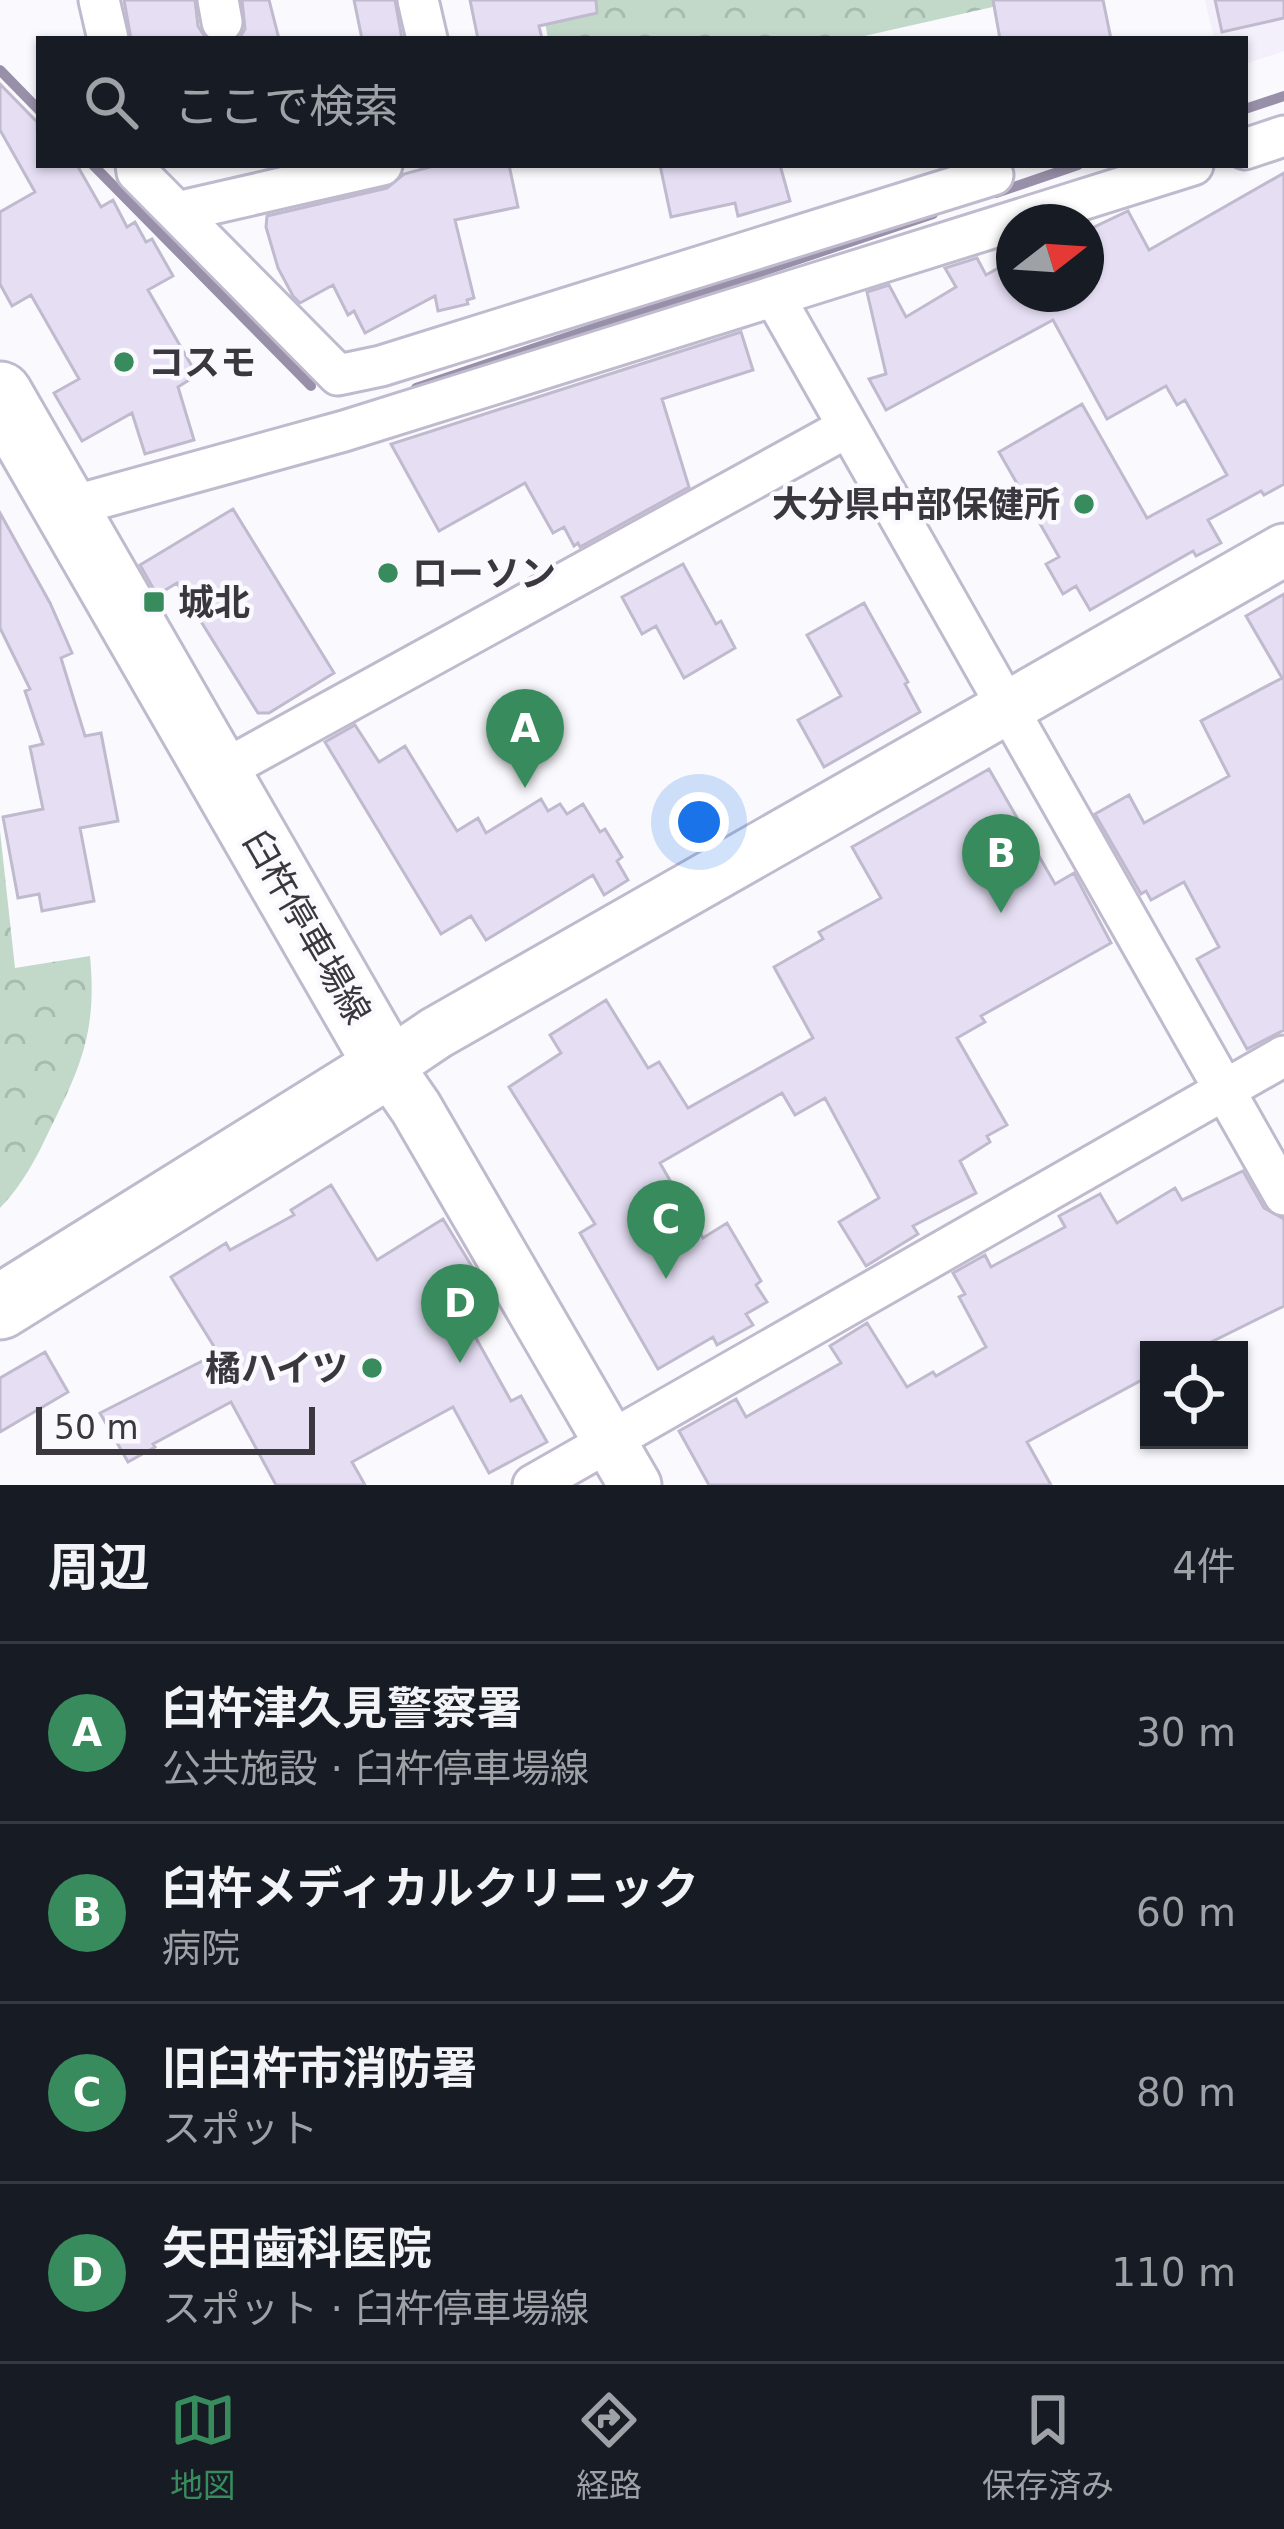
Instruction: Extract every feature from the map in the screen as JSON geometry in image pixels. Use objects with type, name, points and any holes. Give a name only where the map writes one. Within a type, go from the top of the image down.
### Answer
[{"type":"main road","name":"臼杵停車場線","points":[[0,394],[386,1066],[0,1307]]},
{"type":"street","points":[[99,0],[107,36]]},
{"type":"street","points":[[418,0],[426,36]]},
{"type":"street","points":[[1248,147],[1284,136]]},
{"type":"street","points":[[136,168],[338,375],[993,175]]},
{"type":"street","points":[[177,212],[369,168]]},
{"type":"street","points":[[65,508],[344,431],[1183,168]]},
{"type":"street","points":[[774,296],[1284,1195]]},
{"type":"street","points":[[344,431],[350,372]]},
{"type":"street","points":[[218,773],[848,427]]},
{"type":"street","points":[[622,1463],[416,1108],[386,1066],[436,1033],[1284,550]]},
{"type":"street","points":[[533,1485],[622,1463],[1284,1056]]},
{"type":"shaded area","points":[[1205,0],[1284,0],[1284,51],[1248,63],[1248,36],[1213,36]]},
{"type":"green space","points":[[541,0],[1023,0],[864,36],[547,36]]},
{"type":"green space","points":[[0,831],[15,968],[90,956],[92,982],[85,1046],[71,1085],[34,1161],[0,1208]]},
{"type":"building","points":[[124,0],[195,0],[204,36],[130,36]]},
{"type":"building","points":[[242,0],[269,0],[278,36],[241,36],[245,29]]},
{"type":"building","points":[[354,0],[395,0],[401,36],[361,36]]},
{"type":"building","points":[[470,0],[596,0],[597,13],[539,26],[541,36],[477,36]]},
{"type":"building","points":[[993,0],[1103,0],[1110,36],[999,36]]},
{"type":"building","points":[[1215,0],[1284,0],[1284,18],[1222,32]]},
{"type":"building","points":[[0,84],[36,121],[36,168],[79,168],[101,207],[113,200],[127,227],[135,222],[146,242],[152,239],[173,276],[148,290],[197,375],[178,387],[194,440],[145,454],[132,413],[82,441],[54,393],[79,379],[31,295],[12,306],[0,284],[0,212],[35,192],[0,130]]},
{"type":"building","points":[[426,168],[510,168],[518,207],[455,220],[474,298],[468,304],[438,311],[435,296],[365,333],[354,311],[348,315],[333,285],[300,303],[278,268],[267,216],[387,188],[404,174]]},
{"type":"building","points":[[661,168],[781,168],[790,201],[738,216],[735,203],[671,217]]},
{"type":"building","points":[[1284,173],[1284,484],[1208,520],[1221,543],[1196,556],[1193,551],[1090,610],[1076,586],[1063,594],[1046,564],[1059,557],[999,452],[1082,404],[1147,518],[1227,475],[1185,400],[1177,405],[1166,386],[1107,419],[1053,320],[886,410],[869,379],[886,374],[867,292],[889,285],[906,317],[956,287],[945,268],[977,258],[986,275],[996,269],[996,312],[1104,312],[1104,222],[1128,211],[1149,250]]},
{"type":"building","points":[[741,332],[753,370],[662,399],[689,487],[580,547],[578,543],[574,546],[564,527],[553,533],[525,483],[439,531],[391,444]]},
{"type":"building","points":[[233,509],[334,673],[269,713],[258,713],[177,583],[157,595],[140,565]]},
{"type":"building","points":[[0,513],[72,653],[61,658],[85,736],[101,733],[118,821],[80,828],[94,901],[42,911],[39,894],[18,898],[3,817],[43,809],[30,747],[43,744],[25,691],[30,689],[0,628]]},
{"type":"building","points":[[683,564],[735,648],[684,678],[656,626],[642,634],[622,597]]},
{"type":"building","points":[[1284,594],[1284,1030],[1247,1049],[1197,959],[1219,947],[1184,882],[1151,900],[1146,891],[1141,894],[1095,814],[1129,795],[1144,823],[1229,776],[1201,721],[1282,678],[1246,616]]},
{"type":"building","points":[[864,603],[920,712],[824,767],[798,720],[841,696],[807,635]]},
{"type":"building","points":[[355,725],[379,762],[405,746],[457,831],[478,818],[486,833],[541,799],[548,811],[560,804],[567,814],[583,804],[622,857],[617,861],[628,880],[604,895],[593,875],[486,940],[471,916],[441,934],[325,742]]},
{"type":"building","points":[[989,769],[1055,884],[1074,873],[1111,943],[981,1016],[985,1022],[957,1038],[1007,1125],[960,1161],[976,1193],[913,1226],[918,1234],[866,1266],[839,1222],[879,1198],[825,1098],[795,1115],[782,1093],[660,1163],[703,1238],[727,1223],[761,1281],[756,1285],[767,1302],[746,1314],[753,1325],[717,1345],[713,1337],[658,1369],[580,1233],[595,1224],[509,1087],[561,1053],[550,1035],[606,1000],[648,1068],[659,1062],[688,1108],[813,1038],[774,967],[823,939],[819,932],[881,898],[852,847]]},
{"type":"building","points":[[1243,1171],[1264,1208],[1284,1219],[1284,1306],[1213,1341],[1140,1341],[1140,1381],[1027,1442],[1051,1485],[709,1485],[679,1431],[736,1399],[746,1417],[841,1363],[830,1346],[867,1323],[907,1387],[933,1372],[936,1376],[986,1347],[959,1297],[965,1294],[953,1273],[985,1255],[991,1267],[1065,1227],[1059,1216],[1100,1194],[1117,1223],[1175,1188],[1182,1200]]},
{"type":"building","points":[[331,1185],[377,1260],[443,1219],[485,1288],[466,1299],[480,1326],[472,1331],[511,1401],[521,1396],[547,1442],[489,1473],[453,1407],[352,1462],[365,1485],[276,1485],[231,1402],[128,1462],[100,1413],[218,1353],[171,1277],[226,1243],[230,1250],[294,1215],[291,1210]]},
{"type":"building","points":[[45,1352],[68,1392],[0,1432],[0,1378]]},
{"type":"waterway","points":[[0,70],[36,107]]},
{"type":"waterway","points":[[1248,108],[1284,96]]},
{"type":"waterway","points":[[96,168],[311,386]]},
{"type":"waterway","points":[[996,193],[1069,168]]},
{"type":"waterway","points":[[416,388],[933,214]]},
{"type":"place","name":"コスモ","points":[[124,362]]},
{"type":"place","name":"大分県中部保健所","points":[[1084,504]]},
{"type":"place","name":"ローソン","points":[[388,573]]},
{"type":"place","name":"城北","points":[[154,602]]},
{"type":"place","name":"臼杵津久見警察署","points":[[525,788]]},
{"type":"place","name":"臼杵メディカルクリニック","points":[[1001,913]]},
{"type":"place","name":"旧臼杵市消防署","points":[[666,1279]]},
{"type":"place","name":"矢田歯科医院","points":[[460,1363]]},
{"type":"place","name":"橘ハイツ","points":[[372,1368]]}]
